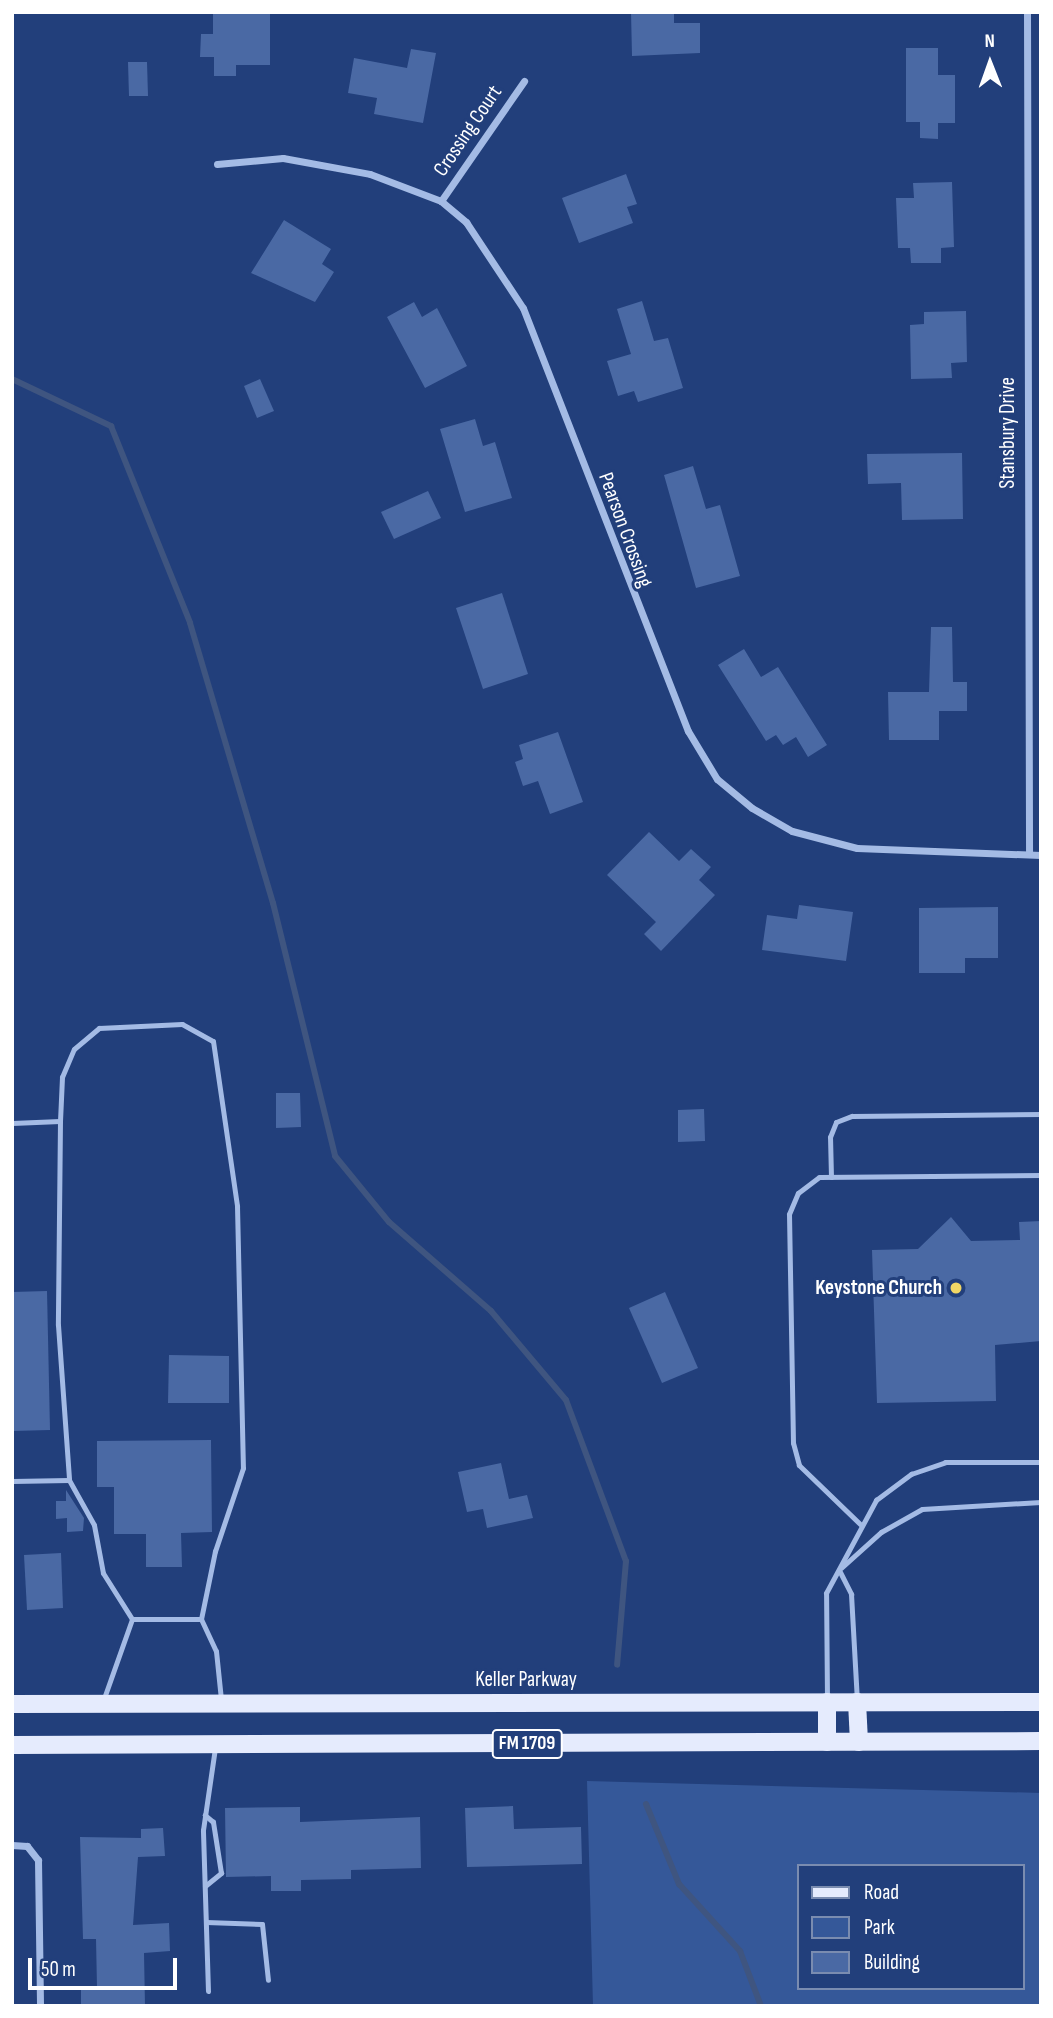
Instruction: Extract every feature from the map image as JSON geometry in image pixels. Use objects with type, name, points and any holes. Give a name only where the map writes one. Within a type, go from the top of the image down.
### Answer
[{"type":"main road","points":[[827,1702],[827,1742]]},
{"type":"main road","points":[[857,1702],[859,1742]]},
{"type":"main road","name":"Keller Parkway","points":[[12,1704],[1041,1702]]},
{"type":"main road","name":"FM 1709","points":[[12,1745],[1041,1741]]},
{"type":"street","name":"Stansbury Drive","points":[[1027,12],[1029,854]]},
{"type":"street","name":"Crossing Court","points":[[441,201],[524,80]]},
{"type":"street","name":"Pearson Crossing","points":[[217,164],[283,158],[370,174],[441,201],[466,222],[523,308],[635,609],[688,731],[717,779],[752,808],[820,840],[857,848],[1041,855]]},
{"type":"street","points":[[12,1846],[27,1846],[38,1860],[40,2006]]},
{"type":"lane","points":[[132,1619],[103,1573],[94,1525],[69,1480],[58,1325],[62,1077],[74,1049],[99,1028],[182,1024],[213,1041],[237,1206],[243,1468],[215,1550],[201,1619],[216,1651],[221,1703]]},
{"type":"lane","points":[[831,1177],[830,1137],[835,1122],[852,1116],[1041,1114]]},
{"type":"lane","points":[[12,1123],[60,1121]]},
{"type":"lane","points":[[860,1524],[799,1465],[793,1443],[789,1214],[798,1193],[820,1177],[1041,1175]]},
{"type":"lane","points":[[827,1702],[827,1594],[860,1524],[876,1500],[903,1481],[945,1462],[1041,1462]]},
{"type":"lane","points":[[12,1481],[69,1480]]},
{"type":"lane","points":[[839,1570],[881,1532],[922,1509],[1041,1502]]},
{"type":"lane","points":[[839,1570],[851,1594],[857,1702]]},
{"type":"lane","points":[[132,1619],[201,1619]]},
{"type":"lane","points":[[102,1704],[132,1619]]},
{"type":"lane","points":[[208,1991],[205,1815],[216,1775],[215,1744]]},
{"type":"lane","points":[[205,1815],[213,1822],[222,1873],[205,1886]]},
{"type":"lane","points":[[206,1922],[262,1924],[268,1980]]},
{"type":"green space","points":[[587,1781],[1041,1793],[1041,2006],[593,2006]]},
{"type":"building","points":[[213,12],[270,12],[270,65],[236,65],[236,76],[214,76],[214,57],[200,57],[201,34],[213,34]]},
{"type":"building","points":[[631,12],[674,12],[674,23],[700,23],[700,53],[632,56]]},
{"type":"building","points":[[906,48],[938,48],[938,75],[955,75],[955,123],[938,123],[938,139],[920,138],[920,122],[906,122]]},
{"type":"building","points":[[411,49],[436,53],[423,123],[374,114],[377,98],[348,93],[354,58],[407,68]]},
{"type":"building","points":[[128,62],[147,62],[148,96],[129,96]]},
{"type":"building","points":[[626,174],[637,204],[627,207],[633,223],[579,243],[562,198]]},
{"type":"building","points":[[952,182],[954,247],[941,248],[941,263],[911,263],[910,248],[898,248],[896,198],[914,198],[913,183]]},
{"type":"building","points":[[284,220],[331,249],[322,264],[334,272],[315,302],[251,273]]},
{"type":"building","points":[[642,301],[654,341],[668,338],[683,388],[638,402],[634,391],[618,396],[607,361],[631,354],[617,309]]},
{"type":"building","points":[[414,302],[422,317],[437,308],[467,366],[425,388],[387,317]]},
{"type":"building","points":[[966,311],[967,362],[951,363],[952,378],[911,379],[910,325],[924,324],[924,312]]},
{"type":"building","points":[[260,379],[274,411],[257,418],[244,386]]},
{"type":"building","points":[[475,419],[483,446],[495,442],[512,498],[465,512],[440,429]]},
{"type":"building","points":[[962,453],[963,519],[902,520],[901,483],[868,484],[867,454]]},
{"type":"building","points":[[693,466],[706,509],[720,505],[740,576],[696,588],[664,475]]},
{"type":"building","points":[[428,491],[441,518],[394,539],[381,512]]},
{"type":"building","points":[[502,593],[528,674],[483,689],[456,608]]},
{"type":"building","points":[[931,627],[952,627],[953,682],[967,682],[967,711],[939,711],[939,740],[889,740],[888,692],[929,692]]},
{"type":"building","points":[[744,649],[761,677],[778,667],[827,745],[808,757],[796,737],[783,745],[776,735],[766,741],[718,665]]},
{"type":"building","points":[[558,732],[583,802],[550,814],[538,781],[523,786],[515,762],[523,759],[519,745]]},
{"type":"building","points":[[649,832],[679,861],[691,849],[711,867],[699,880],[715,895],[661,951],[644,934],[656,922],[607,875]]},
{"type":"building","points":[[799,905],[853,912],[846,961],[762,950],[767,915],[797,919]]},
{"type":"building","points":[[998,907],[998,958],[965,958],[965,973],[919,973],[919,908]]},
{"type":"building","points":[[276,1093],[300,1093],[301,1127],[276,1128]]},
{"type":"building","points":[[704,1109],[705,1141],[678,1142],[678,1110]]},
{"type":"building","name":"Keystone Church","points":[[951,1217],[971,1241],[1020,1240],[1019,1222],[1041,1221],[1041,1341],[995,1345],[996,1401],[877,1403],[872,1250],[918,1249]]},
{"type":"building","points":[[47,1291],[50,1430],[12,1431],[12,1292]]},
{"type":"building","points":[[665,1292],[698,1368],[662,1383],[629,1308]]},
{"type":"building","points":[[169,1355],[229,1356],[229,1403],[168,1403]]},
{"type":"building","points":[[211,1440],[212,1532],[181,1533],[182,1567],[146,1567],[146,1534],[114,1534],[114,1487],[97,1487],[97,1441]]},
{"type":"building","points":[[501,1463],[509,1499],[527,1495],[533,1518],[487,1528],[483,1509],[467,1512],[458,1472]]},
{"type":"building","points":[[66,1490],[84,1518],[83,1531],[67,1532],[67,1518],[56,1519],[56,1501],[66,1501]]},
{"type":"building","points":[[61,1553],[63,1608],[27,1610],[24,1555]]},
{"type":"building","points":[[513,1806],[514,1829],[581,1827],[582,1864],[467,1867],[465,1808]]},
{"type":"building","points":[[300,1807],[300,1822],[420,1817],[421,1868],[351,1870],[351,1879],[301,1880],[301,1891],[271,1891],[271,1876],[226,1877],[225,1808]]},
{"type":"building","points":[[163,1828],[165,1856],[138,1857],[133,1925],[169,1923],[170,1951],[144,1953],[145,2006],[81,2006],[81,1989],[97,1988],[96,1939],[83,1939],[80,1837],[141,1838],[141,1829]]},
{"type":"waterway","points":[[12,379],[111,426],[190,623],[273,903],[335,1156],[389,1222],[491,1311],[566,1400],[626,1561],[617,1665]]},
{"type":"waterway","points":[[646,1804],[679,1884],[740,1951],[761,2006]]},
{"type":"place","name":"Keystone Church","points":[[956,1288]]}]
